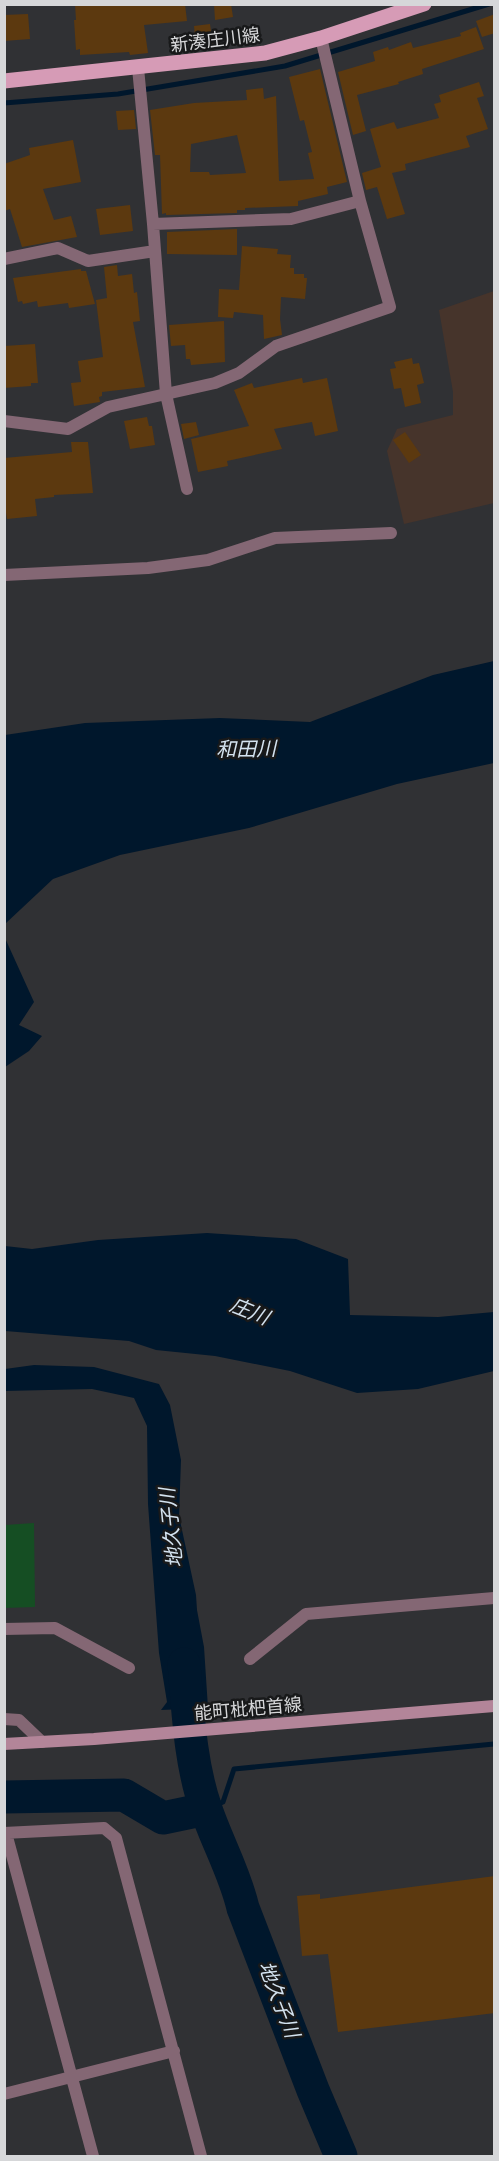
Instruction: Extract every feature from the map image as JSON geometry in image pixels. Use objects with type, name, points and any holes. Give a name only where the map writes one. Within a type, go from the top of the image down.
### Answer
[{"type":"main road","name":"新湊庄川線","points":[[4,81],[138,68],[265,52],[321,38],[407,7],[424,4]]},
{"type":"main road","name":"能町枇杷首線","points":[[4,1744],[122,1737],[495,1706]]},
{"type":"street","points":[[4,421],[68,429],[108,406],[215,382],[239,373],[276,346],[390,307],[360,201],[321,38]]},
{"type":"street","points":[[138,68],[166,393],[187,489]]},
{"type":"street","points":[[153,224],[291,219],[360,201]]},
{"type":"street","points":[[4,259],[58,248],[88,261],[155,251]]},
{"type":"street","points":[[4,574],[148,568],[208,560],[275,538],[391,533]]},
{"type":"street","points":[[250,1659],[306,1614],[495,1598]]},
{"type":"street","points":[[4,1629],[55,1628],[129,1668]]},
{"type":"street","points":[[4,1719],[19,1720],[42,1742]]},
{"type":"street","points":[[93,2157],[5,1833],[104,1828],[116,1838],[201,2157]]},
{"type":"street","points":[[4,2094],[174,2051]]},
{"type":"shaded area","points":[[494,291],[494,503],[404,524],[387,451],[397,429],[453,415],[453,392],[439,310]]},
{"type":"green space","points":[[34,1523],[35,1607],[5,1608],[5,1525]]},
{"type":"water","name":"和田川","points":[[494,661],[494,763],[397,784],[249,828],[120,855],[53,879],[5,924],[5,735],[85,723],[220,718],[310,722],[433,675]]},
{"type":"water","points":[[5,938],[34,1002],[19,1025],[42,1036],[29,1051],[5,1067]]},
{"type":"water","name":"庄川","points":[[207,1233],[296,1239],[348,1259],[350,1315],[438,1317],[494,1312],[494,1371],[418,1389],[357,1393],[290,1371],[215,1356],[156,1350],[129,1341],[5,1331],[5,1246],[32,1249],[98,1240]]},
{"type":"water","points":[[34,1365],[94,1367],[159,1384],[170,1405],[181,1460],[179,1516],[196,1595],[204,1647],[208,1708],[161,1710],[167,1702],[159,1653],[148,1504],[147,1426],[134,1398],[92,1389],[5,1391],[5,1369]]},
{"type":"building","points":[[75,4],[185,4],[187,21],[144,25],[148,53],[80,55],[80,49],[76,50]]},
{"type":"building","points":[[214,4],[231,4],[233,17],[215,20]]},
{"type":"building","points":[[28,14],[30,39],[4,41],[4,15]]},
{"type":"building","points":[[495,14],[495,33],[482,37],[476,21]]},
{"type":"building","points":[[210,24],[213,45],[196,47],[194,26]]},
{"type":"building","points":[[476,27],[484,49],[422,69],[423,74],[398,82],[399,84],[357,95],[366,131],[353,135],[338,72],[375,61],[373,52],[388,47],[389,50],[411,42],[413,48],[461,36],[460,33]]},
{"type":"building","points":[[320,69],[347,182],[327,187],[328,194],[298,201],[298,206],[245,208],[245,210],[237,210],[237,213],[162,214],[160,155],[155,155],[150,110],[194,103],[247,100],[246,90],[263,88],[264,99],[276,96],[279,181],[314,179],[308,153],[312,152],[304,120],[300,121],[289,77]],"holes":[[[237,135],[246,173],[210,175],[209,172],[190,172],[191,144]]]},
{"type":"building","points":[[479,82],[484,96],[477,98],[488,129],[466,136],[470,147],[405,164],[406,170],[392,173],[405,214],[387,219],[377,187],[366,190],[362,173],[381,167],[370,129],[394,122],[397,129],[439,118],[434,104],[441,102],[439,95]]},
{"type":"building","points":[[134,110],[136,129],[118,130],[116,111]]},
{"type":"building","points":[[73,140],[81,182],[43,189],[54,220],[71,216],[77,237],[22,247],[10,209],[4,211],[4,164],[30,155],[29,148]]},
{"type":"building","points":[[130,205],[133,231],[100,235],[96,209]]},
{"type":"building","points":[[237,229],[237,255],[167,254],[167,232]]},
{"type":"building","points":[[242,246],[278,249],[277,254],[291,255],[290,268],[294,268],[294,274],[304,274],[304,278],[307,278],[305,299],[281,297],[282,335],[264,339],[263,315],[234,312],[233,318],[218,317],[219,289],[239,290]]},
{"type":"building","points":[[117,265],[118,276],[132,274],[134,293],[137,292],[140,321],[133,322],[145,387],[102,392],[102,396],[99,397],[100,402],[74,406],[71,383],[81,382],[78,361],[103,357],[96,300],[107,298],[104,267]]},
{"type":"building","points":[[81,269],[81,271],[86,271],[95,304],[69,308],[68,303],[38,307],[37,301],[23,304],[22,301],[18,302],[13,278]]},
{"type":"building","points":[[224,321],[225,362],[191,365],[190,359],[186,359],[185,345],[171,346],[169,325]]},
{"type":"building","points":[[35,344],[38,383],[31,383],[31,386],[4,388],[4,346]]},
{"type":"building","points":[[412,358],[413,364],[419,363],[424,383],[417,385],[421,403],[405,407],[401,388],[394,389],[390,369],[396,368],[394,362]]},
{"type":"building","points":[[302,378],[303,383],[327,378],[338,431],[315,436],[312,422],[274,429],[282,449],[227,461],[228,466],[198,472],[191,439],[249,426],[234,390],[252,383],[254,388]]},
{"type":"building","points":[[147,417],[149,426],[152,426],[155,445],[130,449],[124,421]]},
{"type":"building","points":[[196,422],[199,435],[184,439],[181,424]]},
{"type":"building","points":[[405,432],[421,455],[409,463],[393,440]]},
{"type":"building","points":[[71,442],[88,442],[93,493],[54,495],[54,497],[35,499],[37,516],[7,519],[4,500],[4,458],[72,452]]},
{"type":"building","points":[[495,1876],[495,2013],[338,2032],[328,1954],[302,1956],[297,1896],[320,1894],[320,1899]]},
{"type":"waterway","points":[[4,103],[118,94],[285,66],[489,4]]},
{"type":"waterway","name":"地久子川","points":[[184,1664],[193,1756],[206,1809],[313,2090],[341,2156]]},
{"type":"waterway","points":[[206,1809],[223,1802],[234,1769],[494,1744]]},
{"type":"waterway","name":"地久子川","points":[[4,1797],[124,1795],[163,1818],[206,1809]]}]
